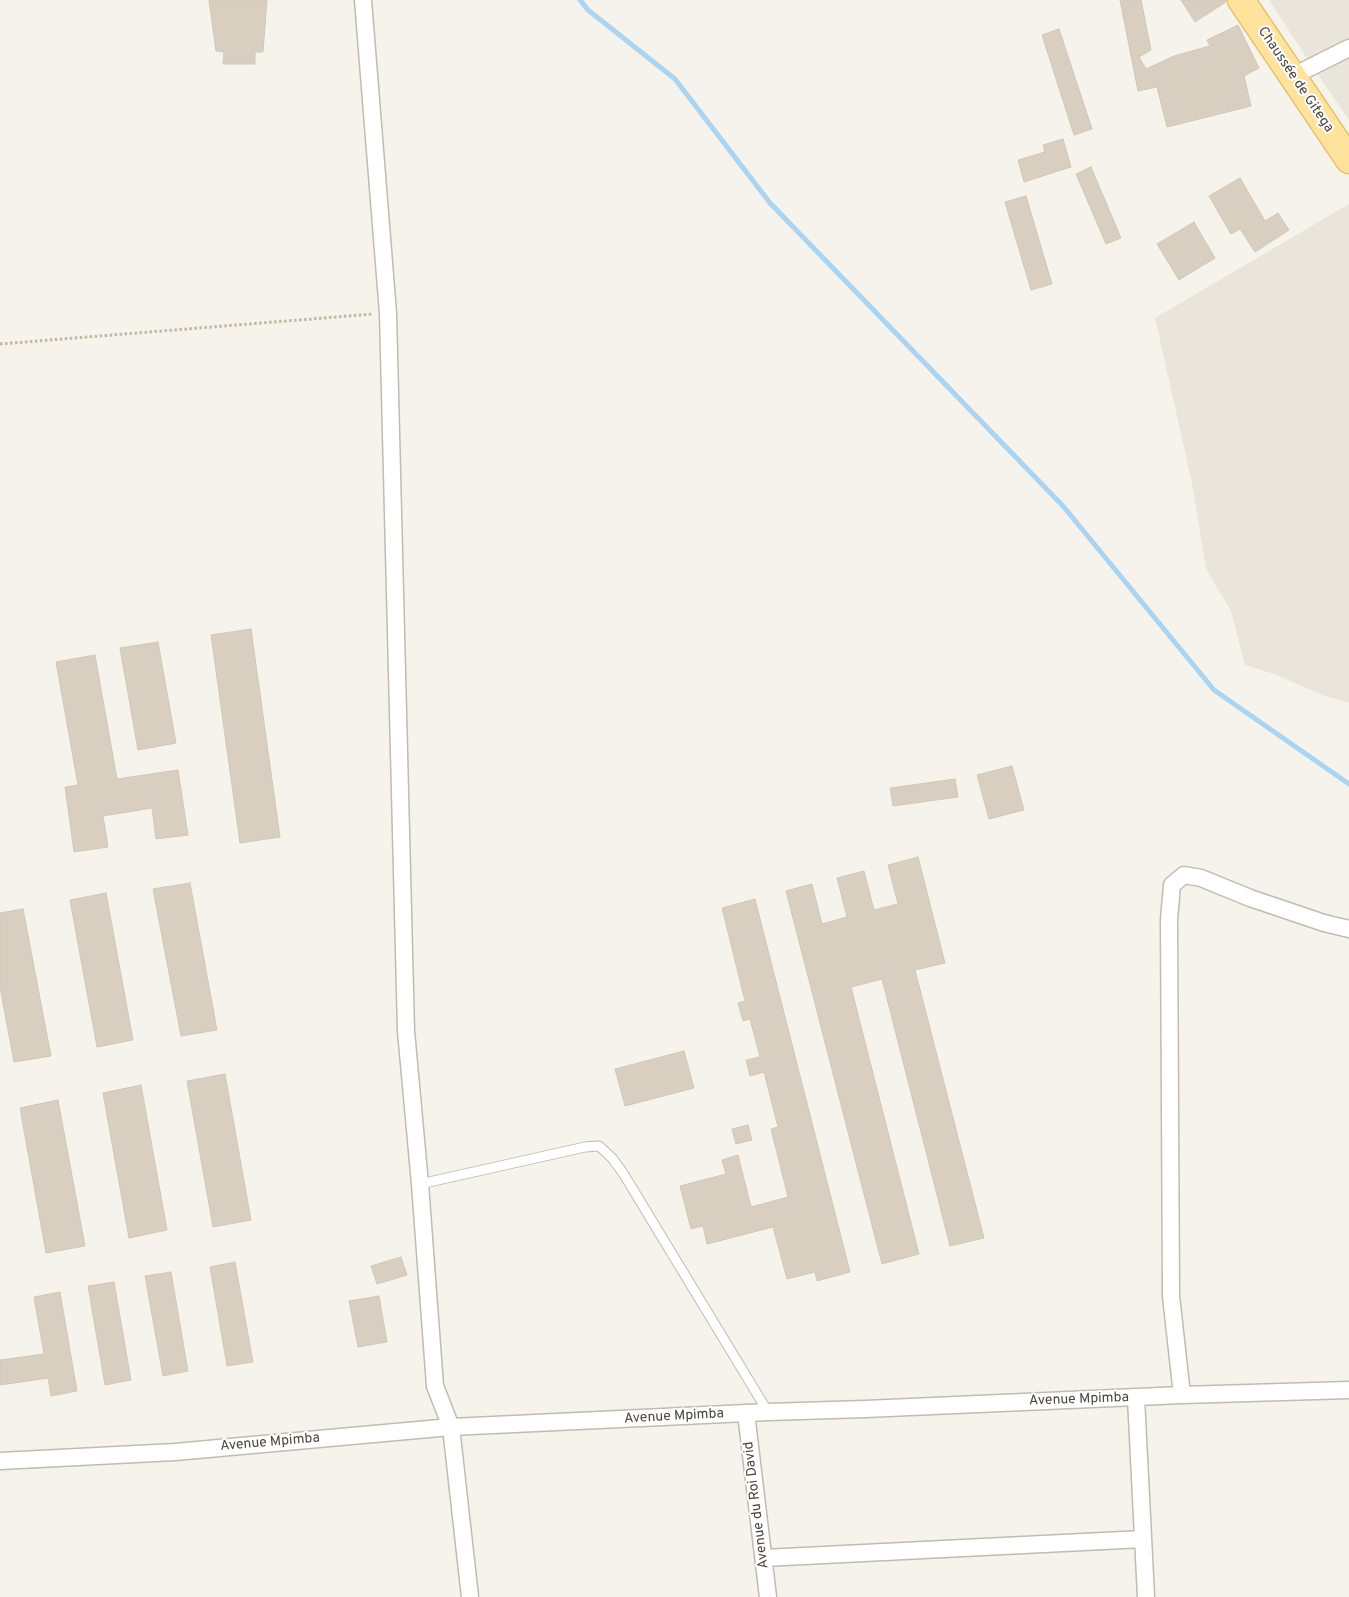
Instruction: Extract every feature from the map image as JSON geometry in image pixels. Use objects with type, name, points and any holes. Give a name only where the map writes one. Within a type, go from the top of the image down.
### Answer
[{"type":"main road","name":"Chaussée de Gitega","points":[[1241,0],[1349,160]]},
{"type":"street","points":[[363,0],[388,313],[406,1031],[435,1386],[451,1427],[470,1597]]},
{"type":"street","points":[[1293,76],[1349,48]]},
{"type":"street","points":[[1182,1395],[1171,1296],[1169,920],[1172,885],[1184,875],[1201,878],[1250,898],[1324,923],[1349,929]]},
{"type":"street","name":"Avenue Mpimba","points":[[0,1461],[175,1452],[451,1427],[768,1412],[1349,1390]]},
{"type":"street","points":[[1136,1398],[1146,1597]]},
{"type":"street","name":"Avenue du Roi David","points":[[746,1413],[768,1597]]},
{"type":"street","points":[[764,1558],[1143,1539]]},
{"type":"lane","points":[[420,1184],[585,1147],[599,1146],[612,1158],[623,1173],[768,1412]]},
{"type":"path","points":[[0,344],[388,313]]},
{"type":"shaded area","points":[[1269,0],[1349,0],[1349,120],[1314,69]]},
{"type":"shaded area","points":[[1349,204],[1349,703],[1322,695],[1274,674],[1245,665],[1231,611],[1206,569],[1192,483],[1155,318]]},
{"type":"building","points":[[209,0],[267,0],[263,52],[255,52],[255,64],[223,64],[224,52],[216,51]]},
{"type":"building","points":[[1120,0],[1141,0],[1151,50],[1139,57],[1146,69],[1174,56],[1210,46],[1207,40],[1238,25],[1259,68],[1244,76],[1251,106],[1167,127],[1157,87],[1138,91]]},
{"type":"building","points":[[1181,0],[1226,0],[1226,2],[1195,22]]},
{"type":"building","points":[[1059,29],[1092,129],[1074,135],[1042,35]]},
{"type":"building","points":[[1063,139],[1071,167],[1024,182],[1018,160],[1045,152],[1043,145]]},
{"type":"building","points":[[1091,167],[1121,238],[1106,244],[1076,174]]},
{"type":"building","points":[[1240,178],[1265,221],[1278,213],[1289,230],[1255,252],[1240,229],[1231,234],[1209,196]]},
{"type":"building","points":[[1026,196],[1052,284],[1031,290],[1005,202]]},
{"type":"building","points":[[1194,222],[1215,258],[1179,280],[1157,244]]},
{"type":"building","points":[[251,629],[280,837],[240,843],[211,635]]},
{"type":"building","points":[[158,642],[176,743],[138,750],[120,648]]},
{"type":"building","points":[[95,655],[117,779],[178,770],[188,835],[156,839],[152,808],[103,816],[108,847],[74,852],[65,787],[78,785],[56,662]]},
{"type":"building","points":[[1012,766],[1024,810],[989,819],[977,775]]},
{"type":"building","points":[[955,779],[958,797],[893,806],[890,788]]},
{"type":"building","points":[[918,857],[945,963],[915,970],[984,1238],[950,1246],[882,979],[851,987],[919,1254],[882,1264],[786,891],[812,884],[822,924],[847,917],[837,878],[864,871],[874,910],[898,904],[888,865]]},
{"type":"building","points":[[190,883],[217,1030],[181,1036],[153,889]]},
{"type":"building","points":[[106,893],[133,1040],[97,1047],[70,900]]},
{"type":"building","points":[[755,899],[850,1272],[817,1281],[815,1272],[787,1279],[773,1227],[707,1244],[703,1226],[691,1229],[680,1186],[726,1174],[722,1160],[738,1155],[751,1207],[788,1197],[771,1129],[778,1127],[764,1072],[750,1076],[746,1060],[760,1057],[750,1019],[743,1021],[738,1003],[745,1001],[722,908]]},
{"type":"building","points":[[23,909],[51,1056],[14,1062],[0,987],[0,913]]},
{"type":"building","points":[[684,1051],[694,1088],[625,1106],[615,1069]]},
{"type":"building","points":[[225,1074],[251,1220],[213,1227],[187,1081]]},
{"type":"building","points":[[141,1085],[167,1230],[129,1238],[103,1093]]},
{"type":"building","points":[[58,1100],[85,1246],[46,1253],[20,1108]]},
{"type":"building","points":[[748,1125],[752,1140],[736,1144],[732,1129]]},
{"type":"building","points":[[401,1257],[407,1275],[377,1284],[371,1266]]},
{"type":"building","points":[[235,1262],[253,1362],[227,1366],[210,1267]]},
{"type":"building","points":[[171,1272],[188,1371],[163,1376],[145,1276]]},
{"type":"building","points":[[114,1282],[131,1380],[105,1385],[88,1286]]},
{"type":"building","points":[[60,1292],[77,1391],[51,1396],[48,1378],[0,1385],[0,1360],[44,1354],[34,1297]]},
{"type":"building","points":[[379,1296],[387,1342],[358,1347],[349,1301]]},
{"type":"waterway","points":[[580,0],[588,10],[675,79],[770,203],[1063,506],[1214,690],[1349,784]]}]
